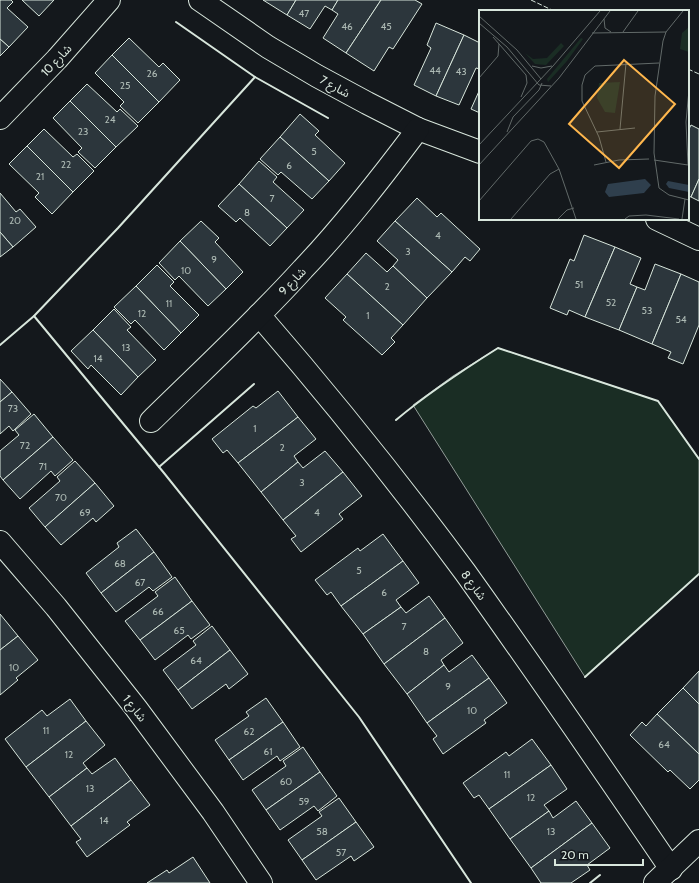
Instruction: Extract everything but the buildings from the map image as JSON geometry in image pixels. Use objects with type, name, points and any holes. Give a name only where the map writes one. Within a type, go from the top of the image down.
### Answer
[{"type":"street","name":"شارع 10","points":[[0,118],[57,59],[109,0]]},
{"type":"street","name":"شارع 7","points":[[200,0],[268,46],[317,76],[418,129],[479,152]]},
{"type":"street","name":"شارع 9","points":[[151,421],[260,315],[303,270],[382,178],[418,129]]},
{"type":"street","points":[[659,220],[699,239]]},
{"type":"street","name":"شارع 8","points":[[260,315],[325,392],[464,571],[559,704],[663,876]]},
{"type":"street","name":"شارع 1","points":[[0,542],[56,607],[136,708],[213,812],[261,883]]},
{"type":"street","points":[[663,876],[699,841]]},
{"type":"green space","points":[[498,348],[658,401],[699,459],[699,574],[585,677],[413,405],[453,376]]},
{"type":"fence","points":[[531,0],[552,10]]},
{"type":"fence","points":[[689,69],[699,74]]},
{"type":"wall","points":[[176,22],[255,77],[328,118]]},
{"type":"wall","points":[[0,345],[34,316],[118,228],[255,77]]},
{"type":"wall","points":[[34,316],[164,473],[359,717],[471,883]]},
{"type":"wall","points":[[396,420],[446,382],[498,348],[658,401],[699,459]]},
{"type":"wall","points":[[159,467],[254,384]]},
{"type":"wall","points":[[585,677],[699,574]]},
{"type":"wall","points":[[590,883],[600,875]]}]
